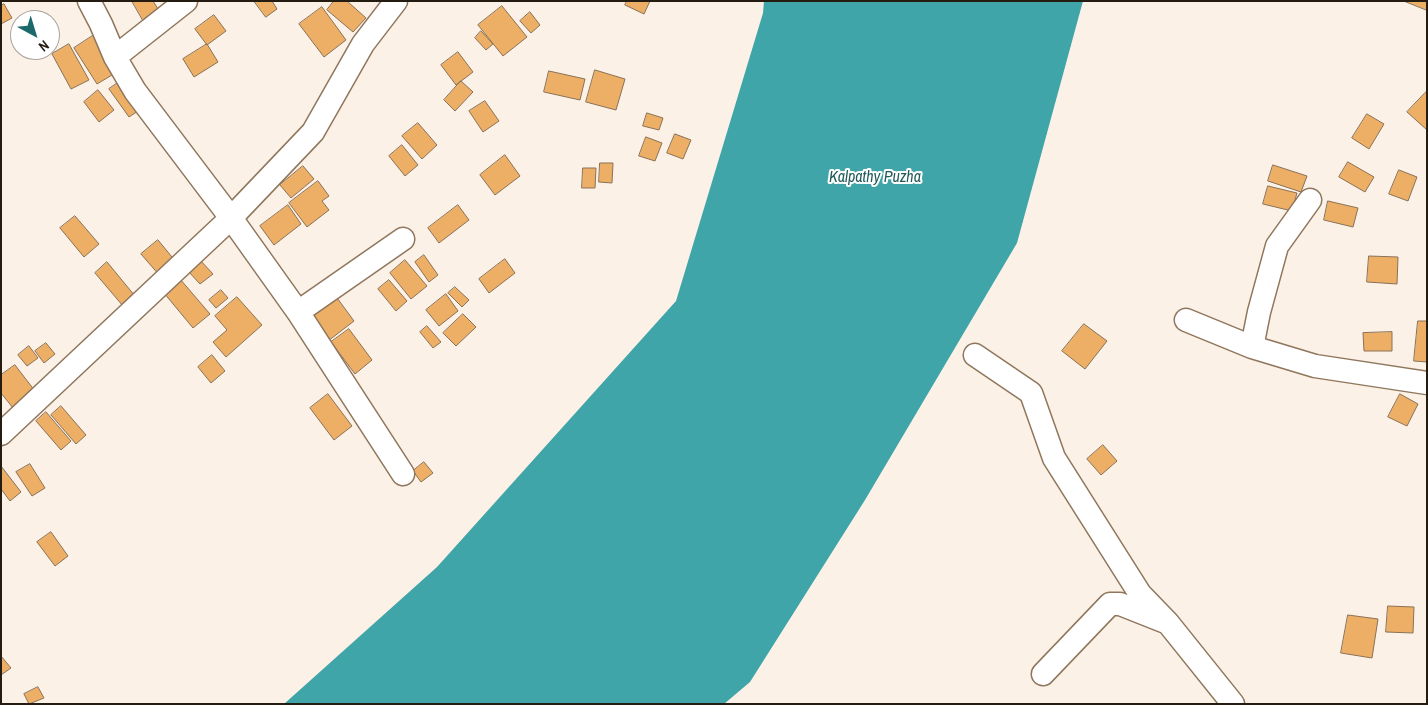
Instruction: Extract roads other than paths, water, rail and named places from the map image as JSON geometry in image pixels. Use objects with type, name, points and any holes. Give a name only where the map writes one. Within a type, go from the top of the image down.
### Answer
[{"type":"street","points":[[90,1],[115,57],[135,91],[231,218],[298,312],[403,474]]},
{"type":"street","points":[[115,57],[186,1]]},
{"type":"street","points":[[1,434],[231,218],[313,132],[363,44],[396,1]]},
{"type":"street","points":[[1252,347],[1259,312],[1277,246],[1310,200]]},
{"type":"street","points":[[298,312],[403,239]]},
{"type":"street","points":[[1186,320],[1252,347],[1315,366],[1427,383]]},
{"type":"street","points":[[975,355],[1030,393],[1054,458],[1140,594],[1168,623],[1233,704]]},
{"type":"street","points":[[1043,674],[1110,604],[1120,604],[1168,623]]},
{"type":"water","name":"Kalpathy Puzha","points":[[764,1],[1083,1],[1017,243],[865,500],[750,682],[724,704],[284,704],[437,567],[676,301],[763,13]]}]
